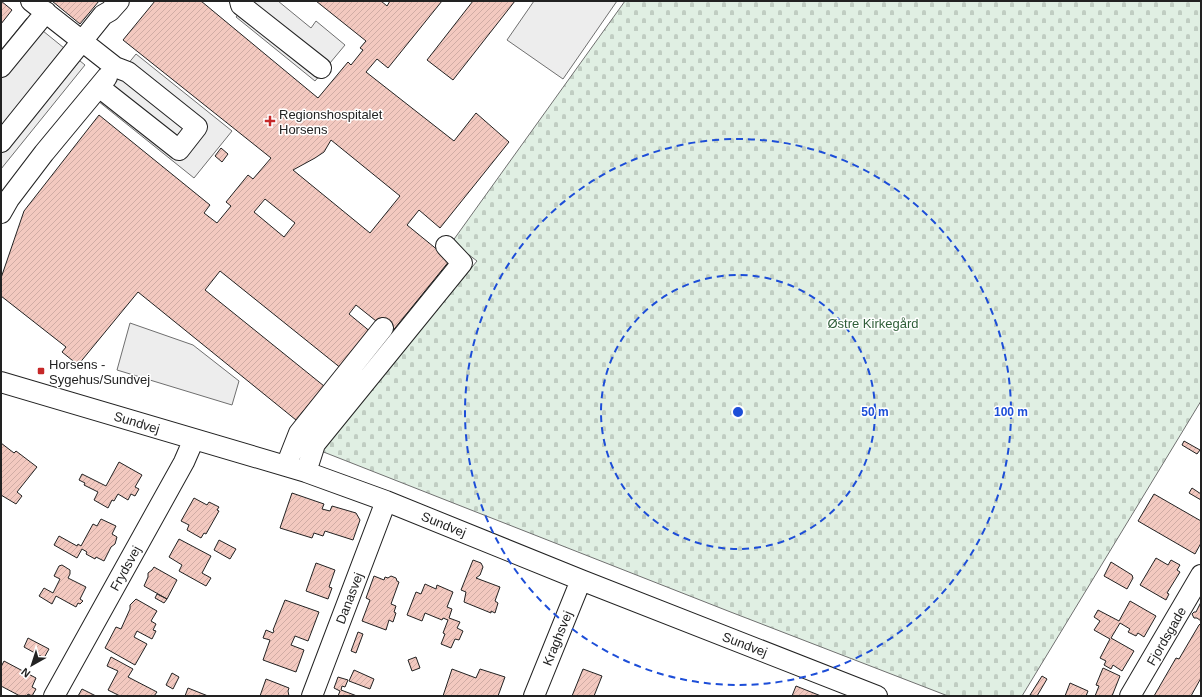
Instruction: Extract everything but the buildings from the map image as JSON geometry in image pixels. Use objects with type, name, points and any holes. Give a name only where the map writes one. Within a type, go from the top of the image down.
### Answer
[{"type":"street","points":[[1,142],[81,41],[103,15],[110,11],[119,1]]},
{"type":"street","points":[[240,1],[241,5],[322,68]]},
{"type":"street","points":[[1,67],[38,7],[114,67],[128,72],[197,127],[179,150],[99,87]]},
{"type":"street","points":[[1,213],[44,153],[114,67]]},
{"type":"street","points":[[306,472],[315,444],[462,263],[446,246]]},
{"type":"street","points":[[286,466],[298,433],[383,328]]},
{"type":"street","name":"Sundvej","points":[[1,382],[306,472],[386,501],[872,695]]},
{"type":"street","name":"Frydsvej","points":[[54,696],[184,462],[194,439]]},
{"type":"street","name":"Danasvej","points":[[312,696],[386,501]]},
{"type":"street","name":"Fjordsgade","points":[[1130,696],[1201,575]]},
{"type":"street","name":"Kraghsvej","points":[[534,696],[581,580]]},
{"type":"green space","name":"Østre Kirkegård","points":[[625,1],[1201,1],[1201,401],[1022,696],[948,696],[321,451],[477,261],[452,242]]},
{"type":"shaded area","points":[[249,1],[278,1],[311,28],[316,21],[345,45],[315,81],[236,17]]},
{"type":"shaded area","points":[[534,1],[617,1],[563,79],[507,40]]},
{"type":"shaded area","points":[[27,18],[85,65],[1,169],[1,50]]},
{"type":"shaded area","points":[[136,54],[232,131],[194,178],[98,101]]},
{"type":"shaded area","points":[[130,323],[193,345],[239,381],[232,405],[117,370]]},
{"type":"place","name":"Regionshospitalet Horsens","points":[[270,121]]},
{"type":"place","name":"Horsens - Sygehus/Sundvej","points":[[41,371]]}]
